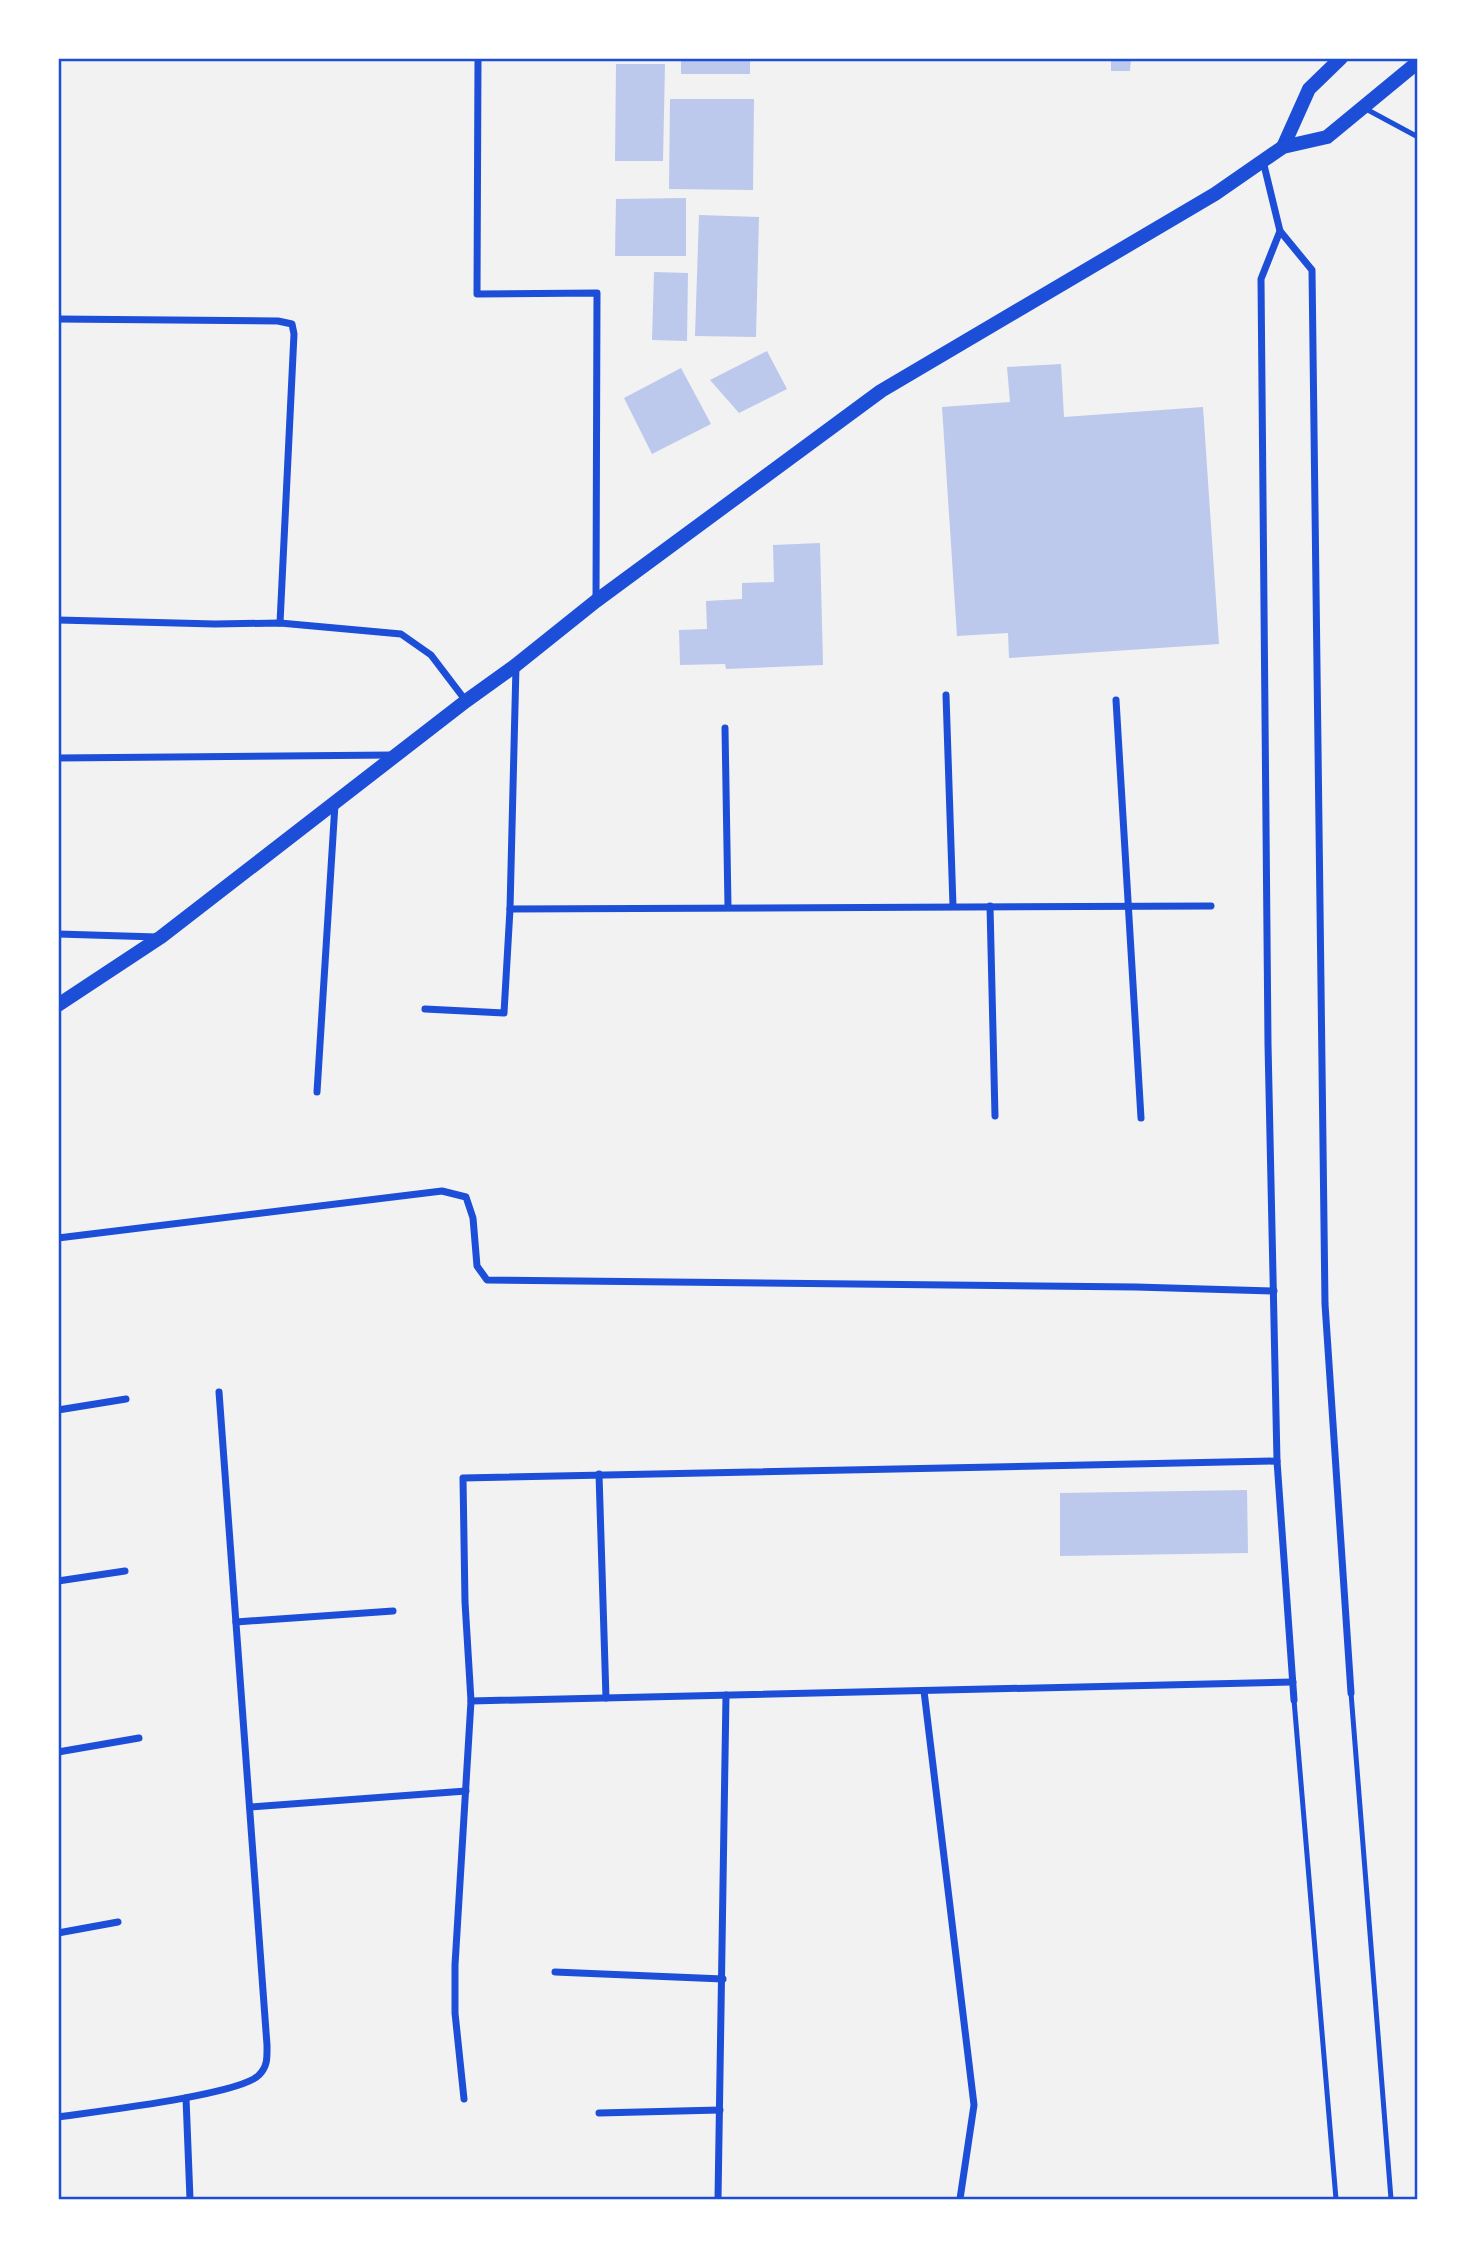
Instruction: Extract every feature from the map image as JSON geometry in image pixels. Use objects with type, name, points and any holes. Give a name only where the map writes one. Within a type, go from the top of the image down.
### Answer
[{"type":"main road","points":[[1283,147],[1310,89],[1341,58]]},
{"type":"main road","points":[[58,1005],[161,937],[596,601],[881,391],[1214,194],[1283,147],[1327,137],[1418,62]]},
{"type":"street","points":[[478,58],[477,294],[597,293],[596,601]]},
{"type":"street","points":[[1263,161],[1280,231],[1312,270],[1325,1304],[1351,1693]]},
{"type":"street","points":[[1280,231],[1261,279],[1268,1044],[1278,1461],[1294,1700]]},
{"type":"street","points":[[58,319],[278,321],[292,324],[294,334],[289,470],[280,582],[280,623]]},
{"type":"street","points":[[58,620],[280,623],[401,634],[431,655],[466,701]]},
{"type":"street","points":[[425,1009],[504,1013],[510,909],[516,665]]},
{"type":"street","points":[[946,695],[953,906]]},
{"type":"street","points":[[1116,699],[1141,1118]]},
{"type":"street","points":[[725,728],[728,907]]},
{"type":"street","points":[[58,758],[396,755]]},
{"type":"street","points":[[317,1093],[335,803]]},
{"type":"street","points":[[990,906],[995,1116]]},
{"type":"street","points":[[510,909],[1211,906]]},
{"type":"street","points":[[58,934],[161,937]]},
{"type":"street","points":[[58,1238],[442,1191],[466,1198],[473,1217],[477,1266],[487,1280],[1274,1291]]},
{"type":"street","points":[[58,2117],[186,2098],[246,2083],[258,2077],[267,2065],[268,2045],[219,1392]]},
{"type":"street","points":[[58,1410],[126,1399]]},
{"type":"street","points":[[464,2099],[455,2013],[455,1965],[471,1701],[465,1602],[463,1478],[1278,1461]]},
{"type":"street","points":[[599,1474],[606,1698]]},
{"type":"street","points":[[58,1581],[125,1571]]},
{"type":"street","points":[[236,1622],[393,1611]]},
{"type":"street","points":[[471,1701],[1293,1682]]},
{"type":"street","points":[[924,1691],[974,2105],[960,2199]]},
{"type":"street","points":[[718,2199],[726,1695]]},
{"type":"street","points":[[58,1752],[139,1738]]},
{"type":"street","points":[[250,1807],[466,1791]]},
{"type":"street","points":[[58,1933],[118,1922]]},
{"type":"street","points":[[555,1972],[723,1979]]},
{"type":"street","points":[[186,2098],[190,2199]]},
{"type":"street","points":[[599,2113],[720,2110]]},
{"type":"lane","points":[[1363,108],[1418,137]]},
{"type":"lane","points":[[1351,1693],[1391,2199]]},
{"type":"lane","points":[[1294,1700],[1336,2199]]},
{"type":"building","points":[[681,58],[750,58],[750,74],[681,74]]},
{"type":"building","points":[[1111,58],[1131,58],[1130,71],[1111,71]]},
{"type":"building","points":[[616,64],[665,64],[663,161],[615,161]]},
{"type":"building","points":[[670,99],[754,99],[753,190],[669,189]]},
{"type":"building","points":[[686,198],[686,256],[615,256],[616,199]]},
{"type":"building","points":[[699,215],[759,217],[756,337],[695,336]]},
{"type":"building","points":[[654,272],[688,273],[687,341],[652,340]]},
{"type":"building","points":[[767,351],[787,389],[739,413],[710,380]]},
{"type":"building","points":[[1061,364],[1064,417],[1203,407],[1219,644],[1009,658],[1008,633],[957,636],[942,407],[1010,402],[1007,367]]},
{"type":"building","points":[[681,368],[711,424],[652,454],[624,398]]},
{"type":"building","points":[[820,543],[823,665],[726,669],[725,664],[680,665],[679,630],[707,629],[706,601],[742,599],[742,583],[774,582],[773,545]]},
{"type":"building","points":[[1247,1490],[1248,1553],[1060,1556],[1060,1493]]}]
